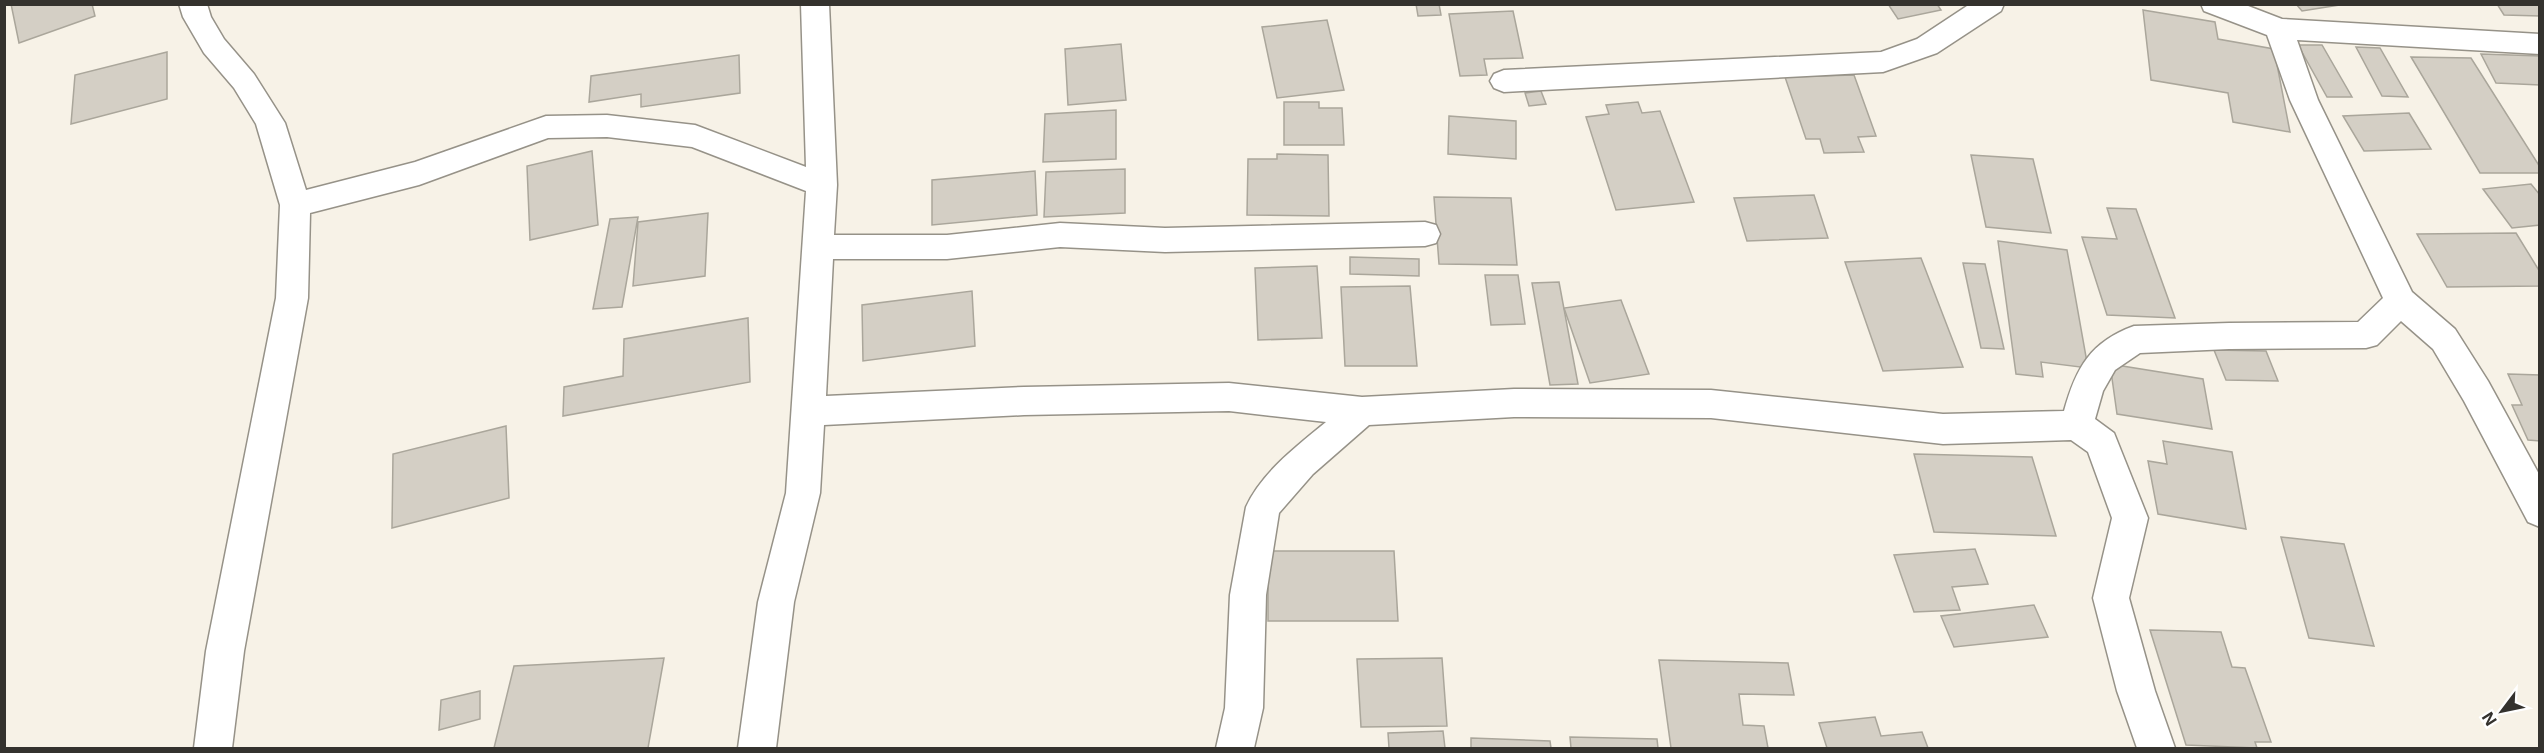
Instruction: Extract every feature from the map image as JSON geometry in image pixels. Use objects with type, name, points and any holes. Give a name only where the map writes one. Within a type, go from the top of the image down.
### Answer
[{"type":"street","points":[[193,4],[197,17],[214,46],[244,81],[270,123],[295,205],[292,298],[225,651],[213,748]]},
{"type":"street","points":[[757,748],[776,602],[802,493],[822,185],[815,4]]},
{"type":"street","points":[[1504,81],[1883,62],[1927,46],[1991,4]]},
{"type":"street","points":[[2214,4],[2279,29],[2540,44]]},
{"type":"street","points":[[2279,29],[2304,100],[2400,301],[2444,339],[2476,391],[2540,511]]},
{"type":"street","points":[[295,205],[419,173],[546,127],[607,126],[695,136],[822,185]]},
{"type":"street","points":[[818,247],[947,247],[1060,234],[1165,240],[1425,234]]},
{"type":"street","points":[[2077,425],[2087,388],[2103,360],[2134,340],[2229,336],[2366,335],[2400,301]]},
{"type":"street","points":[[808,411],[1024,401],[1229,397],[1362,411],[1514,404],[1711,404],[1943,429],[2077,425],[2102,443],[2130,518],[2111,598],[2136,691],[2156,748]]},
{"type":"street","points":[[1235,748],[1244,708],[1248,595],[1263,507],[1301,464],[1362,411]]},
{"type":"building","points":[[11,4],[92,4],[95,16],[19,43]]},
{"type":"building","points":[[1416,4],[1439,4],[1441,15],[1418,16]]},
{"type":"building","points":[[1888,4],[1937,4],[1941,10],[1898,19]]},
{"type":"building","points":[[2296,4],[2339,4],[2339,5],[2302,11]]},
{"type":"building","points":[[2497,4],[2540,4],[2540,16],[2504,15]]},
{"type":"building","points":[[2143,10],[2215,22],[2218,39],[2274,49],[2290,132],[2233,122],[2228,93],[2151,80]]},
{"type":"building","points":[[1513,11],[1523,58],[1484,59],[1487,75],[1460,76],[1449,14]]},
{"type":"building","points":[[1327,20],[1344,90],[1277,98],[1262,27]]},
{"type":"building","points":[[1121,44],[1126,100],[1068,105],[1065,49]]},
{"type":"building","points":[[2298,45],[2322,45],[2352,97],[2327,97]]},
{"type":"building","points":[[2356,47],[2380,48],[2408,97],[2382,96]]},
{"type":"building","points":[[167,52],[167,99],[71,124],[75,75]]},
{"type":"building","points":[[2481,54],[2540,56],[2540,85],[2496,83]]},
{"type":"building","points":[[739,55],[740,93],[641,107],[641,94],[589,102],[591,76]]},
{"type":"building","points":[[2411,57],[2471,58],[2540,167],[2540,173],[2480,173]]},
{"type":"building","points":[[1854,75],[1876,136],[1858,137],[1864,152],[1824,153],[1820,139],[1806,139],[1785,77]]},
{"type":"building","points":[[1541,91],[1546,104],[1529,106],[1525,93]]},
{"type":"building","points":[[1284,102],[1319,102],[1319,108],[1342,108],[1344,145],[1284,145]]},
{"type":"building","points":[[1638,102],[1642,113],[1660,111],[1694,202],[1616,210],[1586,117],[1609,114],[1606,105]]},
{"type":"building","points":[[1116,110],[1116,159],[1043,162],[1045,114]]},
{"type":"building","points":[[2409,113],[2431,149],[2364,151],[2343,116]]},
{"type":"building","points":[[1449,116],[1516,121],[1516,159],[1448,154]]},
{"type":"building","points":[[592,151],[598,225],[530,240],[527,166]]},
{"type":"building","points":[[1277,154],[1328,155],[1329,216],[1247,215],[1248,159],[1277,159]]},
{"type":"building","points":[[1971,155],[2033,159],[2051,233],[1986,227]]},
{"type":"building","points":[[1125,169],[1125,213],[1044,217],[1046,172]]},
{"type":"building","points":[[1035,171],[1037,215],[932,225],[932,180]]},
{"type":"building","points":[[2531,184],[2540,195],[2540,225],[2512,228],[2483,189]]},
{"type":"building","points":[[1814,195],[1828,238],[1747,241],[1734,198]]},
{"type":"building","points":[[1434,197],[1511,198],[1517,265],[1439,264]]},
{"type":"building","points":[[2107,208],[2136,209],[2175,318],[2107,315],[2082,237],[2117,239]]},
{"type":"building","points":[[708,213],[705,276],[633,286],[638,222]]},
{"type":"building","points":[[638,217],[622,307],[593,309],[610,219]]},
{"type":"building","points":[[2516,233],[2540,272],[2540,286],[2447,287],[2417,234]]},
{"type":"building","points":[[1998,241],[2067,250],[2088,368],[2041,362],[2043,377],[2016,374]]},
{"type":"building","points":[[1350,257],[1419,259],[1419,276],[1350,274]]},
{"type":"building","points":[[1921,258],[1963,367],[1883,371],[1845,262]]},
{"type":"building","points":[[1963,263],[1985,264],[2004,349],[1981,348]]},
{"type":"building","points":[[1317,266],[1322,338],[1258,340],[1255,268]]},
{"type":"building","points":[[1485,275],[1518,275],[1525,324],[1491,325]]},
{"type":"building","points":[[1559,282],[1578,384],[1550,385],[1532,283]]},
{"type":"building","points":[[1410,286],[1417,366],[1345,366],[1341,287]]},
{"type":"building","points":[[972,291],[975,346],[863,361],[862,305]]},
{"type":"building","points":[[1621,300],[1649,374],[1590,383],[1564,308]]},
{"type":"building","points":[[748,318],[750,382],[563,416],[564,387],[623,376],[624,339]]},
{"type":"building","points":[[2214,350],[2266,351],[2278,381],[2226,380]]},
{"type":"building","points":[[2110,364],[2203,379],[2212,429],[2117,414]]},
{"type":"building","points":[[2508,374],[2540,375],[2540,441],[2528,440],[2512,405],[2522,405]]},
{"type":"building","points":[[506,426],[509,498],[392,528],[393,454]]},
{"type":"building","points":[[2163,441],[2232,452],[2246,529],[2158,514],[2148,461],[2167,464]]},
{"type":"building","points":[[1914,454],[2032,457],[2056,536],[1934,532]]},
{"type":"building","points":[[2281,537],[2344,544],[2374,646],[2309,638]]},
{"type":"building","points":[[1975,549],[1988,584],[1952,587],[1960,610],[1914,612],[1894,555]]},
{"type":"building","points":[[1268,551],[1394,551],[1398,621],[1268,621]]},
{"type":"building","points":[[2034,605],[2048,637],[1954,647],[1941,616]]},
{"type":"building","points":[[2150,630],[2221,632],[2232,667],[2245,668],[2271,742],[2255,742],[2257,748],[2186,745]]},
{"type":"building","points":[[664,658],[648,748],[494,748],[514,666]]},
{"type":"building","points":[[1442,658],[1447,726],[1361,727],[1357,659]]},
{"type":"building","points":[[1659,660],[1788,663],[1794,695],[1739,694],[1743,725],[1764,726],[1768,748],[1671,748]]},
{"type":"building","points":[[480,691],[480,719],[439,730],[441,700]]},
{"type":"building","points":[[1875,717],[1881,736],[1922,732],[1928,748],[1827,748],[1819,723]]},
{"type":"building","points":[[1443,731],[1445,748],[1389,748],[1388,733]]},
{"type":"building","points":[[1570,737],[1657,739],[1658,748],[1571,748]]},
{"type":"building","points":[[1471,738],[1550,741],[1551,748],[1471,748]]}]
